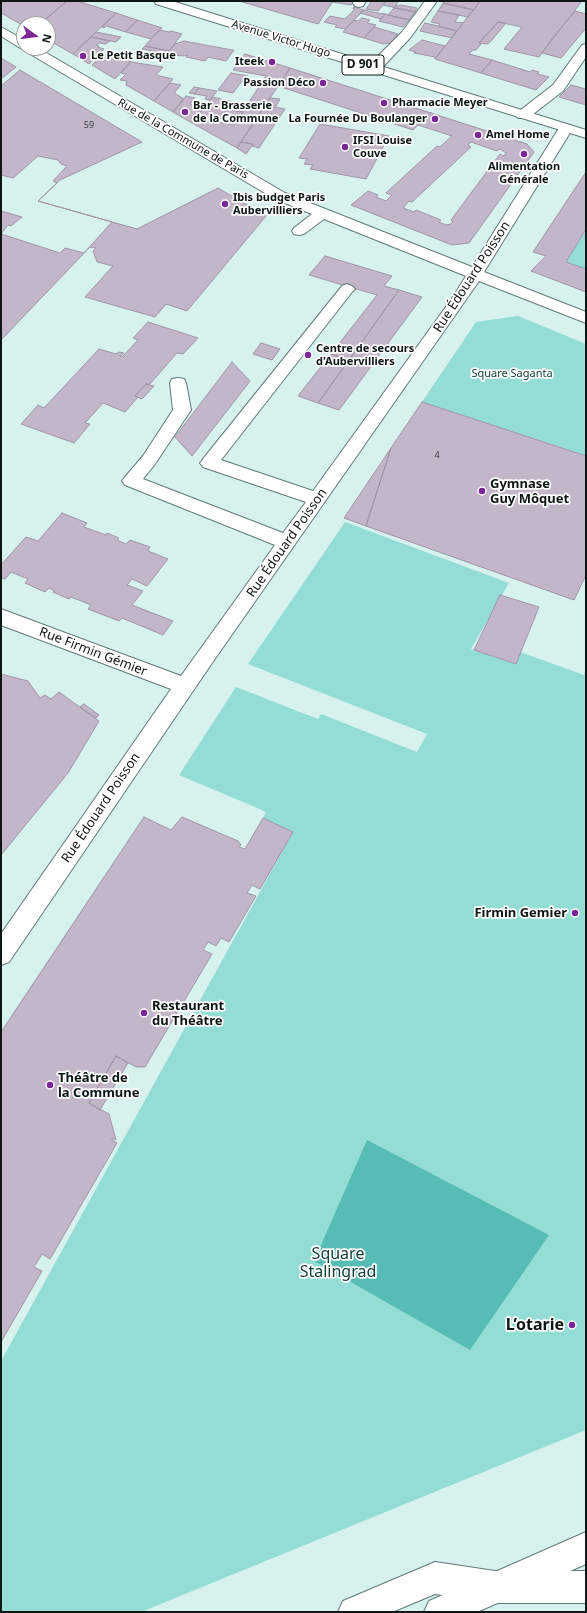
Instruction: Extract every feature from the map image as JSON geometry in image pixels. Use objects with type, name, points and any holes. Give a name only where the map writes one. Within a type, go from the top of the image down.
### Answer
[{"type":"street","name":"Avenue Victor Hugo","points":[[160,1],[586,134]]},
{"type":"street","points":[[374,68],[406,35],[431,1]]},
{"type":"street","points":[[1,31],[16,40]]},
{"type":"street","points":[[523,114],[558,88],[586,48]]},
{"type":"street","name":"Rue de la Commune de Paris","points":[[43,56],[280,196],[586,318]]},
{"type":"street","name":"Rue Édouard Poisson","points":[[1,954],[185,686],[475,275],[566,128]]},
{"type":"street","points":[[299,231],[322,213]]},
{"type":"street","points":[[318,499],[209,462],[347,289]]},
{"type":"street","points":[[178,383],[182,410],[149,460],[131,481],[287,542]]},
{"type":"street","name":"Rue Firmin Gémier","points":[[1,617],[185,686]]},
{"type":"street","points":[[440,1612],[586,1548]]},
{"type":"street","points":[[354,1612],[435,1578],[495,1587],[586,1587]]},
{"type":"green space","points":[[586,229],[586,269],[566,262]]},
{"type":"green space","name":"Square Saganta","points":[[518,316],[586,344],[586,456],[422,402],[476,322]]},
{"type":"green space","name":"Square Stalingrad","points":[[345,522],[509,583],[471,649],[515,664],[520,652],[584,675],[586,670],[586,1430],[141,1612],[1,1612],[1,1361],[293,832],[263,818],[266,813],[262,810],[179,775],[236,687],[318,719],[321,714],[417,752],[427,734],[248,664]]},
{"type":"shaded area","points":[[367,1140],[549,1235],[470,1350],[314,1261]]},
{"type":"building","points":[[1,1],[67,1],[49,16],[16,16],[16,21],[1,13]]},
{"type":"building","points":[[67,1],[77,1],[116,13],[73,54],[56,44],[56,16],[49,16]]},
{"type":"building","points":[[239,1],[333,1],[318,24]]},
{"type":"building","points":[[354,1],[351,5],[332,2]]},
{"type":"building","points":[[372,1],[386,1],[378,11],[366,9]]},
{"type":"building","points":[[386,1],[399,1],[395,6],[401,5],[417,8],[415,12],[383,5]]},
{"type":"building","points":[[445,1],[479,2],[474,10],[443,3]]},
{"type":"building","points":[[480,1],[582,1],[539,57],[504,49],[522,27],[498,22],[479,43],[481,44],[476,50],[473,50],[469,54],[492,60],[481,73],[435,59]]},
{"type":"building","points":[[443,3],[474,10],[468,17],[438,11]]},
{"type":"building","points":[[354,7],[364,10],[345,29],[335,27],[337,25],[324,22],[330,16],[345,19],[355,9],[353,9]]},
{"type":"building","points":[[394,8],[415,12],[409,20],[388,15]]},
{"type":"building","points":[[364,10],[385,14],[381,19],[360,13]]},
{"type":"building","points":[[438,11],[459,15],[455,22],[463,23],[457,31],[438,26],[440,24],[431,22]]},
{"type":"building","points":[[575,11],[586,14],[586,28],[561,58],[542,53],[554,36]]},
{"type":"building","points":[[116,13],[137,20],[126,32],[106,26],[104,28],[102,27]]},
{"type":"building","points":[[385,14],[409,20],[403,27],[379,21]]},
{"type":"building","points":[[362,18],[370,20],[367,23],[376,25],[364,38],[343,32],[354,20],[358,21]]},
{"type":"building","points":[[137,20],[162,28],[151,39],[126,32]]},
{"type":"building","points":[[498,22],[506,23],[488,44],[479,43]]},
{"type":"building","points":[[425,23],[457,31],[452,38],[420,31]]},
{"type":"building","points":[[374,27],[398,34],[392,43],[383,44],[364,38]]},
{"type":"building","points":[[159,30],[182,34],[169,51],[145,46]]},
{"type":"building","points":[[96,32],[121,37],[116,42],[91,37]]},
{"type":"building","points":[[91,37],[110,41],[106,44],[99,43],[96,45],[104,49],[89,64],[73,54]]},
{"type":"building","points":[[422,40],[445,46],[435,59],[435,57],[414,53],[416,52],[409,50]]},
{"type":"building","points":[[184,41],[234,50],[226,61],[208,57],[205,61],[186,57],[188,55],[174,55],[142,49],[145,46],[169,51],[175,44]]},
{"type":"building","points":[[245,54],[290,68],[237,148],[192,123],[212,97],[247,105],[266,76],[233,70]],"holes":[[[227,109],[243,112],[234,125],[218,122]]]},
{"type":"building","points":[[102,55],[131,61],[115,79],[92,65]]},
{"type":"building","points":[[1,58],[16,67],[1,79]]},
{"type":"building","points":[[492,60],[530,72],[532,70],[539,72],[537,74],[549,77],[536,90],[481,73]]},
{"type":"building","points":[[131,62],[163,67],[156,75],[173,79],[154,101],[126,85],[127,81],[120,80],[126,74],[121,73]]},
{"type":"building","points":[[290,68],[431,113],[413,130],[278,86]]},
{"type":"building","points":[[20,70],[142,142],[60,180],[38,201],[137,229],[218,188],[266,216],[187,311],[166,304],[155,317],[85,297],[113,266],[97,262],[93,251],[96,248],[90,247],[1,340],[1,86]]},
{"type":"building","points":[[231,73],[248,76],[244,82],[241,82],[233,93],[218,90]]},
{"type":"building","points":[[170,83],[181,85],[174,93],[184,99],[173,112],[154,101]]},
{"type":"building","points":[[571,85],[586,89],[586,105],[559,97]]},
{"type":"building","points":[[194,87],[199,88],[194,94],[189,93]]},
{"type":"building","points":[[199,88],[217,91],[210,100],[205,99],[207,96],[194,94]]},
{"type":"building","points":[[186,96],[195,98],[190,104],[205,107],[192,123],[173,112]]},
{"type":"building","points":[[270,98],[280,99],[276,106],[266,104]]},
{"type":"building","points":[[265,105],[285,109],[259,148],[252,146],[253,144],[241,142]]},
{"type":"building","points":[[227,109],[243,112],[238,120],[222,116]]},
{"type":"building","points":[[431,113],[527,144],[534,152],[469,243],[452,245],[351,205],[368,191],[378,195],[376,197],[386,201],[392,195],[386,193],[437,146],[440,147],[452,136],[418,125]],"holes":[[[471,142],[497,151],[500,149],[506,153],[504,156],[500,154],[451,220],[453,221],[451,224],[446,225],[439,222],[441,220],[416,210],[414,212],[403,208],[409,201],[412,202],[471,147],[468,145]]]},
{"type":"building","name":"IFSI Louise Couve","points":[[320,124],[389,136],[366,179],[310,169],[313,165],[304,164],[307,159],[299,158]]},
{"type":"building","points":[[241,142],[253,144],[246,154],[237,148]]},
{"type":"building","points":[[38,156],[58,160],[61,164],[67,166],[53,181],[57,183],[38,201],[112,222],[84,253],[65,248],[60,253],[1,234],[8,225],[11,226],[22,217],[1,211],[1,175],[13,178]]},
{"type":"building","points":[[586,172],[586,229],[566,262],[586,269],[586,292],[531,271],[546,256],[533,252]]},
{"type":"building","points":[[325,256],[392,276],[384,286],[399,290],[349,360],[331,354],[377,295],[309,275]]},
{"type":"building","points":[[399,290],[422,297],[339,410],[318,403]]},
{"type":"building","points":[[148,322],[198,338],[183,354],[177,353],[150,384],[146,384],[135,396],[138,397],[125,412],[103,403],[85,423],[90,424],[74,443],[21,424],[38,405],[44,408],[99,349],[116,354],[119,352],[124,353],[120,356],[122,357],[138,340],[133,338]]},
{"type":"building","points":[[261,343],[280,349],[272,360],[253,354]]},
{"type":"building","points":[[331,354],[349,360],[318,403],[298,396]]},
{"type":"building","points":[[232,362],[250,381],[192,456],[175,437]]},
{"type":"building","points":[[146,384],[154,386],[142,399],[135,396]]},
{"type":"building","name":"Gymnase Guy Môquet","points":[[422,402],[586,456],[586,575],[574,600],[366,526],[391,448]]},
{"type":"building","points":[[391,448],[366,526],[344,518]]},
{"type":"building","points":[[62,513],[87,523],[84,527],[106,535],[107,533],[119,538],[117,540],[126,544],[130,540],[150,547],[148,551],[168,559],[147,586],[132,579],[127,585],[143,591],[132,605],[173,621],[163,635],[122,618],[119,621],[88,609],[91,605],[71,597],[69,599],[53,592],[55,591],[49,588],[45,592],[25,583],[28,579],[11,572],[5,579],[1,578],[1,565],[26,537],[38,541]]},
{"type":"building","points":[[500,595],[539,607],[516,664],[474,650]]},
{"type":"building","points":[[1,674],[28,681],[40,698],[45,695],[51,699],[59,692],[99,721],[68,773],[1,855]]},
{"type":"building","points":[[84,704],[99,715],[96,718],[80,707]]},
{"type":"building","name":"Théâtre de la Commune","points":[[144,817],[171,830],[182,817],[238,841],[241,845],[239,847],[245,849],[263,818],[293,832],[260,889],[252,885],[247,893],[256,896],[229,942],[221,938],[216,946],[208,942],[203,950],[212,954],[145,1067],[136,1067],[116,1056],[89,1103],[109,1114],[116,1140],[112,1138],[112,1140],[117,1143],[50,1259],[42,1254],[34,1267],[42,1271],[1,1342],[1,1032]]},
{"type":"building","points":[[116,1056],[128,1063],[100,1110],[89,1103]]},
{"type":"place","name":"Le Petit Basque","points":[[83,56]]},
{"type":"place","name":"Iteek","points":[[272,62]]},
{"type":"place","name":"Passion Déco","points":[[323,83]]},
{"type":"place","name":"Pharmacie Meyer","points":[[384,103]]},
{"type":"place","name":"Bar - Brasserie de la Commune","points":[[185,112]]},
{"type":"place","name":"La Fournée Du Boulanger","points":[[435,119]]},
{"type":"place","name":"Amel Home","points":[[478,135]]},
{"type":"place","name":"IFSI Louise Couve","points":[[345,147]]},
{"type":"place","name":"Alimentation Générale","points":[[524,154]]},
{"type":"place","name":"Ibis budget Paris Aubervilliers","points":[[225,204]]},
{"type":"place","name":"Centre de secours d'Aubervilliers","points":[[308,355]]},
{"type":"place","name":"Gymnase Guy Môquet","points":[[482,491]]},
{"type":"place","name":"Firmin Gemier","points":[[575,913]]},
{"type":"place","name":"Restaurant du Théâtre","points":[[144,1013]]},
{"type":"place","name":"Théâtre de la Commune","points":[[50,1085]]},
{"type":"place","name":"L’otarie","points":[[572,1325]]}]
